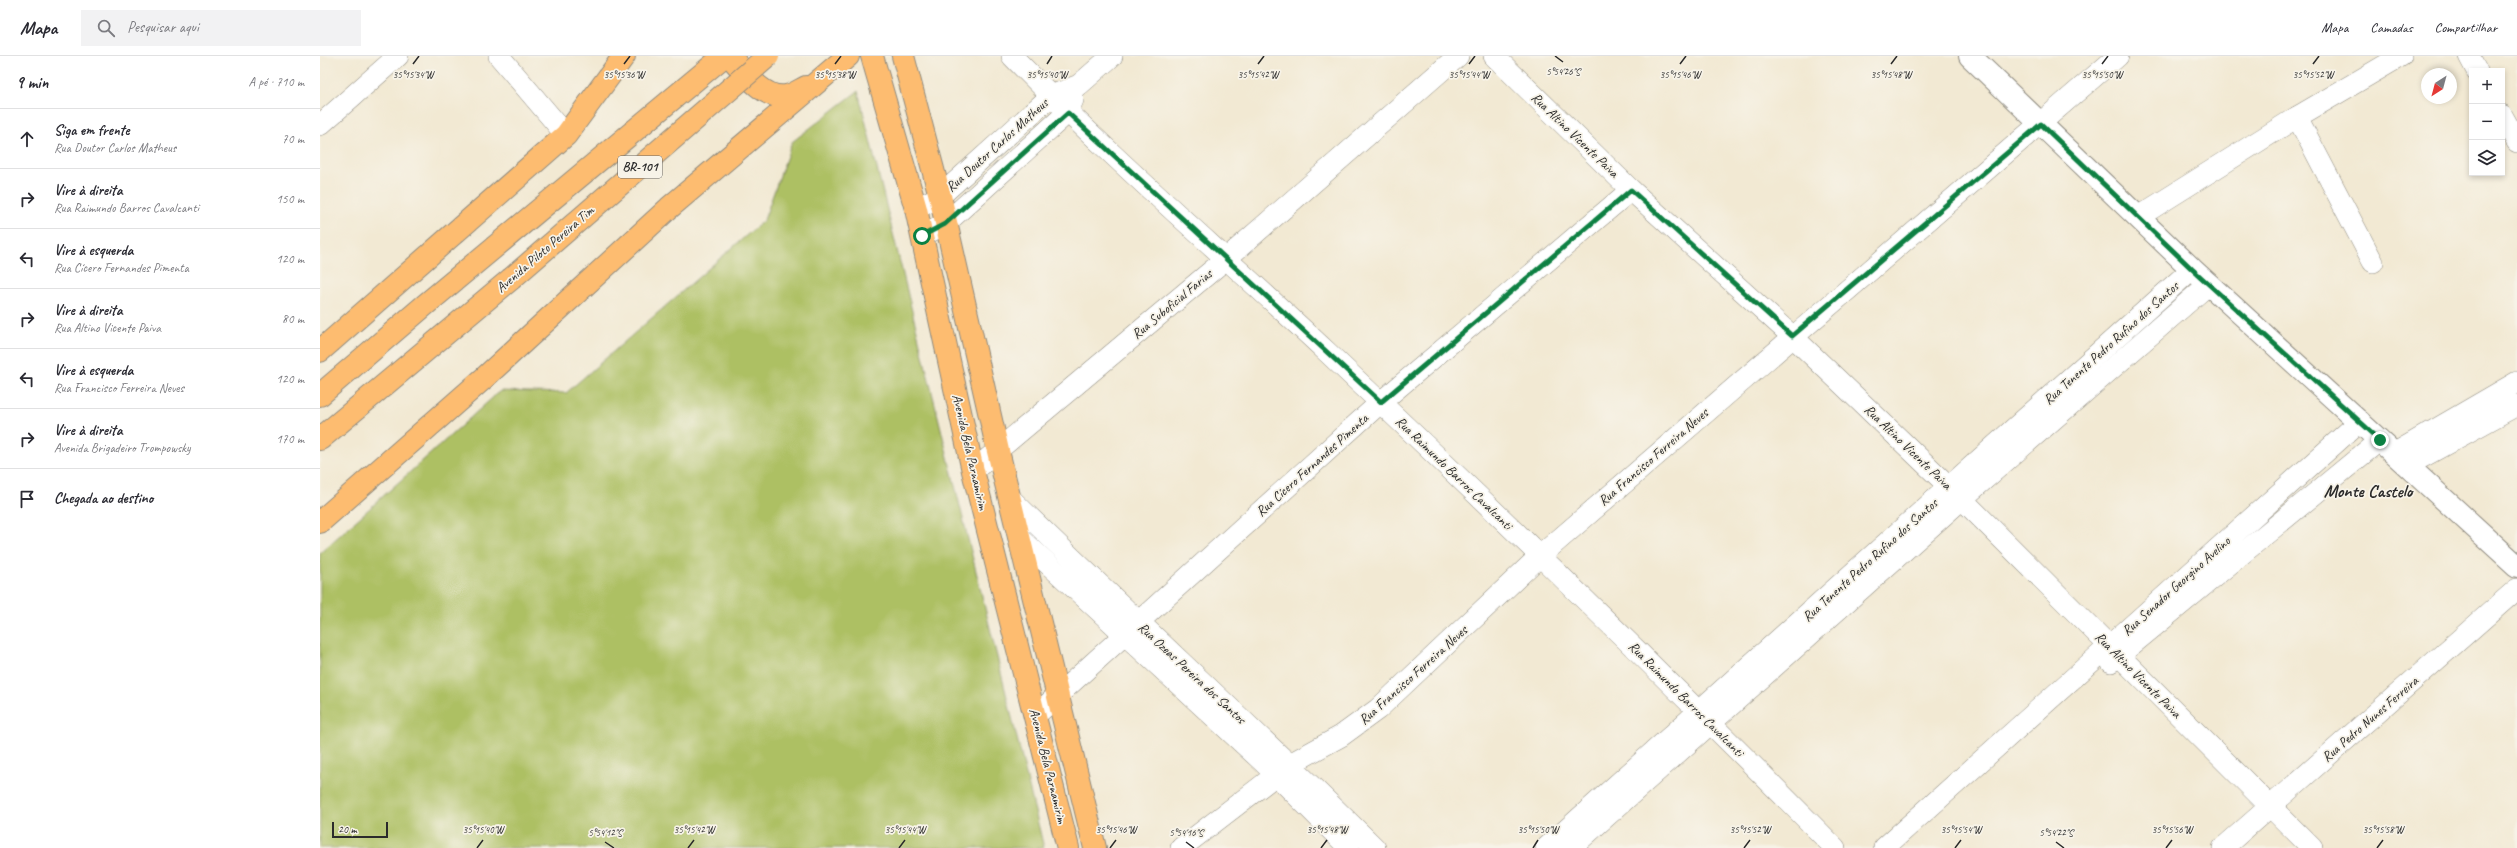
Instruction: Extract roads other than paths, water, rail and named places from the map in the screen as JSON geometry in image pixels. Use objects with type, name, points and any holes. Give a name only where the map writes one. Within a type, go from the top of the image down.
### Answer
[{"type":"main road","points":[[320,351],[566,135],[624,56]]},
{"type":"main road","name":"BR-101","points":[[320,395],[488,252],[724,56]]},
{"type":"main road","points":[[730,56],[761,88],[769,93],[787,96],[818,82]]},
{"type":"main road","name":"Avenida Piloto Pereira Tim","points":[[320,439],[511,279],[768,56]]},
{"type":"main road","points":[[320,522],[483,379],[669,208],[848,56]]},
{"type":"main road","name":"Avenida Bela Parnamirim","points":[[872,56],[916,209],[974,471],[1068,848]]},
{"type":"main road","name":"Avenida Bela Parnamirim","points":[[903,56],[940,196],[945,224],[998,451],[1095,848]]},
{"type":"street","points":[[320,125],[398,56]]},
{"type":"street","points":[[499,56],[566,135]]},
{"type":"street","name":"Rua Raimundo Barros Cavalcanti","points":[[1012,56],[1068,113],[1227,258],[1381,402],[1706,717],[1835,848]]},
{"type":"street","name":"Rua Doutor Carlos Matheus","points":[[916,209],[940,196],[1051,96],[1079,85],[1112,56]]},
{"type":"street","name":"Rua Suboficial Farias","points":[[974,471],[1227,258],[1458,56]]},
{"type":"street","name":"Rua Altino Vicente Paiva","points":[[1494,56],[1631,190],[1792,336],[1956,493],[2312,848]]},
{"type":"street","points":[[1970,56],[2192,269],[2517,566]]},
{"type":"street","name":"Rua Francisco Ferreira Neves","points":[[1181,848],[1283,770],[1341,736],[1378,709],[1540,556],[1792,336],[2041,124],[2118,56]]},
{"type":"street","points":[[2138,217],[2297,117],[2401,56]]},
{"type":"street","points":[[2469,56],[2475,68]]},
{"type":"street","name":"Rua Doutor Carlos Matheus","points":[[922,236],[945,224],[1068,113],[1079,85]]},
{"type":"street","points":[[2297,117],[2373,262]]},
{"type":"street","points":[[2505,120],[2517,142]]},
{"type":"street","name":"Rua Cícero Fernandes Pimenta","points":[[1036,715],[1381,402],[1631,190]]},
{"type":"street","name":"Rua Tenente Pedro Rufino dos Santos","points":[[1571,848],[1706,717],[1956,493],[2192,269]]},
{"type":"street","name":"Rua Tenente Pedro Rufino dos Santos","points":[[1956,493],[2209,284]]},
{"type":"street","name":"Rua Senador Georgino Avelino","points":[[1884,848],[2114,651],[2394,453],[2517,382]]},
{"type":"street","name":"Rua Senador Georgino Avelino","points":[[2394,453],[2517,405]]},
{"type":"street","name":"Rua Senador Georgino Avelino","points":[[1904,848],[2360,422]]},
{"type":"street","name":"Rua Ozeas Pereira dos Santos","points":[[1010,498],[1131,629]]},
{"type":"street","name":"Rua Ozeas Pereira dos Santos","points":[[1020,538],[1131,629],[1283,770],[1374,848]]},
{"type":"street","name":"Rua Pedro Nunes Ferreira","points":[[2223,848],[2517,589]]},
{"type":"street","name":"Rua Tenente Pedro Rufino dos Santos","points":[[1546,848],[1706,717]]},
{"type":"street","name":"Rua Ozeas Pereira dos Santos","points":[[1283,770],[1349,848]]},
{"type":"district","name":"Monte Castelo","points":[[2368,491]]}]
